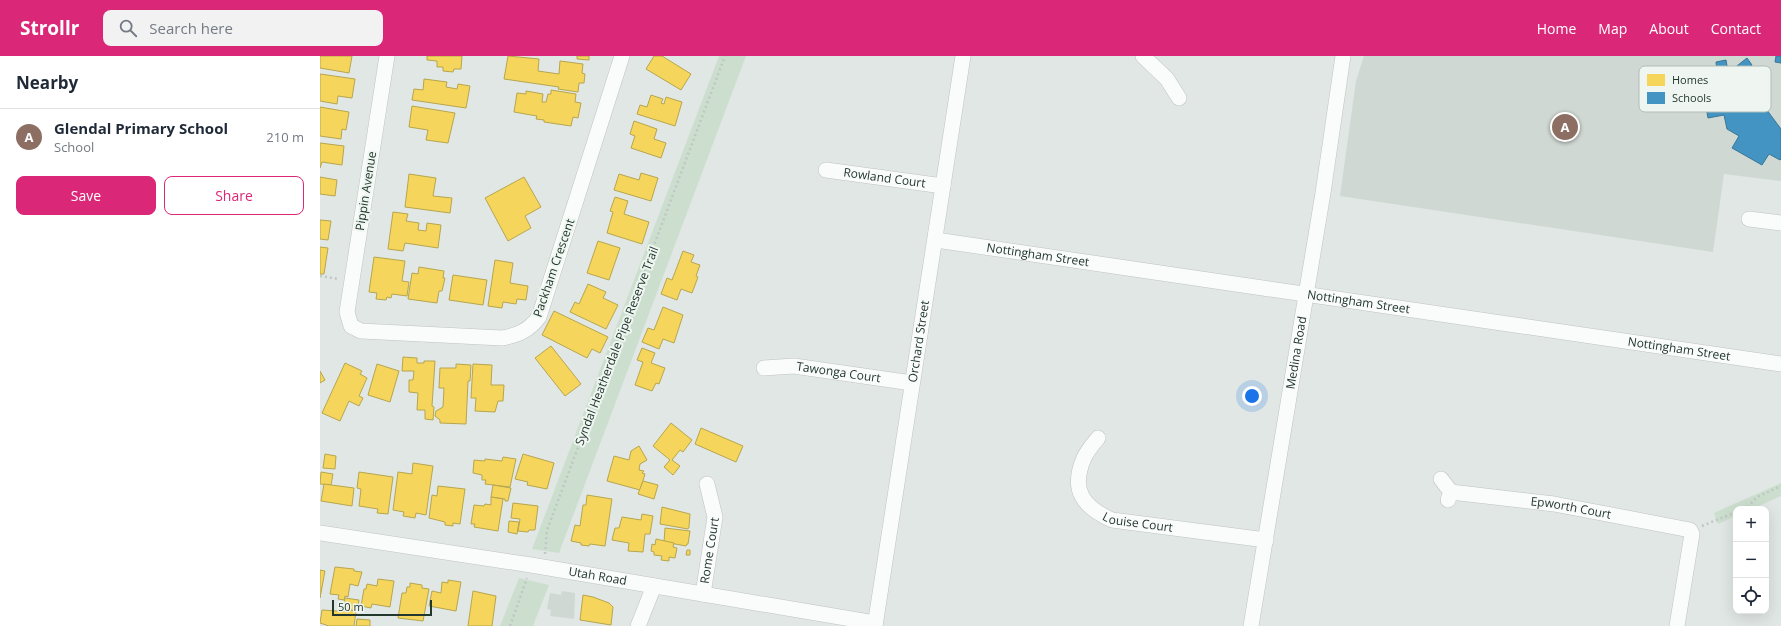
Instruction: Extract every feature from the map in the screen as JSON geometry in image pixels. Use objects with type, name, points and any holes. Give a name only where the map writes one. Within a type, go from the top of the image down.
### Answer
[{"type":"street","name":"Pippin Avenue","points":[[351,326],[347,312],[387,56]]},
{"type":"street","name":"Packham Crescent","points":[[351,326],[361,331],[502,338],[518,335],[531,327],[540,318],[622,56]]},
{"type":"street","name":"Orchard Street","points":[[875,624],[912,383],[936,240],[963,56]]},
{"type":"street","points":[[1143,56],[1167,79],[1179,98]]},
{"type":"street","name":"Medina Road","points":[[1251,626],[1323,193],[1343,56]]},
{"type":"street","name":"Rowland Court","points":[[826,170],[943,186]]},
{"type":"street","points":[[1749,218],[1781,223]]},
{"type":"street","name":"Nottingham Street","points":[[936,240],[1781,364]]},
{"type":"street","name":"Tawonga Court","points":[[764,368],[794,366],[912,383]]},
{"type":"street","name":"Louise Court","points":[[1098,438],[1084,457],[1079,473],[1079,491],[1086,503],[1097,513],[1112,520],[1266,540]]},
{"type":"street","name":"Epworth Court","points":[[1441,479],[1450,496],[1554,504],[1690,530]]},
{"type":"street","name":"Rome Court","points":[[703,594],[715,517],[707,484]]},
{"type":"street","points":[[1677,626],[1692,534],[1690,530]]},
{"type":"street","name":"Utah Road","points":[[320,533],[703,594],[875,624]]},
{"type":"street","points":[[638,626],[654,586]]},
{"type":"path","name":"Syndal Heatherdale Pipe Reserve Trail","points":[[510,626],[536,552],[546,554],[546,530],[725,56]]},
{"type":"path","points":[[320,276],[352,280]]},
{"type":"path","points":[[1746,506],[1757,497],[1781,486]]},
{"type":"path","points":[[1690,530],[1733,513]]},
{"type":"shaded area","points":[[1364,56],[1781,56],[1781,181],[1724,174],[1713,252],[1340,196],[1356,81]]},
{"type":"shaded area","points":[[562,591],[575,593],[574,619],[550,616],[551,610],[547,609],[550,593],[561,595]]},
{"type":"green space","points":[[719,56],[746,56],[559,553],[532,549]]},
{"type":"green space","points":[[1781,483],[1781,496],[1759,506],[1733,506],[1733,517],[1718,524],[1714,513]]},
{"type":"green space","points":[[519,578],[549,585],[533,626],[500,626]]},
{"type":"building: Homes","points":[[320,56],[352,56],[349,73],[320,68]]},
{"type":"building: Homes","points":[[427,56],[462,56],[461,69],[454,69],[453,72],[443,71],[443,67],[437,67],[437,61],[427,60]]},
{"type":"building: Homes","points":[[508,56],[539,59],[538,71],[559,74],[560,61],[583,64],[582,73],[585,74],[584,83],[579,83],[578,92],[558,89],[559,87],[504,79]]},
{"type":"building: Homes","points":[[577,56],[589,56],[589,60],[577,59]]},
{"type":"building: Homes","points":[[654,56],[662,56],[691,74],[681,90],[646,69]]},
{"type":"building: Homes","points":[[320,74],[355,79],[352,98],[338,96],[337,104],[320,101]]},
{"type":"building: Homes","points":[[424,79],[447,82],[446,87],[457,89],[458,84],[470,86],[466,108],[412,100],[414,89],[423,90]]},
{"type":"building: Homes","points":[[551,90],[576,94],[575,102],[581,103],[578,118],[573,117],[571,126],[544,122],[544,120],[536,119],[537,116],[514,112],[517,93],[526,94],[526,91],[543,94],[542,102],[546,102],[548,94],[551,94]]},
{"type":"building: Homes","points":[[651,95],[663,99],[661,103],[664,104],[666,97],[682,102],[675,126],[637,114],[640,105],[647,107]]},
{"type":"building: Homes","points":[[412,106],[455,113],[448,143],[426,140],[428,130],[409,127]]},
{"type":"building: Homes","points":[[320,107],[349,112],[346,130],[342,129],[341,139],[320,136]]},
{"type":"building: Homes","points":[[634,121],[657,129],[654,139],[666,143],[661,158],[631,148],[635,136],[630,134]]},
{"type":"building: Homes","points":[[320,143],[344,146],[342,165],[322,162],[320,168]]},
{"type":"building: Homes","points":[[641,173],[658,178],[651,201],[614,190],[619,174],[639,180]]},
{"type":"building: Homes","points":[[409,174],[436,178],[433,196],[452,198],[450,213],[405,207]]},
{"type":"building: Homes","points":[[320,177],[337,180],[335,196],[320,194]]},
{"type":"building: Homes","points":[[524,177],[541,207],[525,216],[531,228],[508,241],[485,198]]},
{"type":"building: Homes","points":[[615,197],[628,201],[624,214],[649,222],[642,244],[607,233],[613,212],[610,211]]},
{"type":"building: Homes","points":[[393,212],[408,214],[406,221],[419,223],[418,230],[426,231],[427,223],[441,225],[438,248],[405,243],[403,251],[388,249]]},
{"type":"building: Homes","points":[[320,220],[331,221],[328,240],[320,239]]},
{"type":"building: Homes","points":[[598,241],[620,248],[609,280],[587,273]]},
{"type":"building: Homes","points":[[320,247],[328,248],[324,274],[320,274]]},
{"type":"building: Homes","points":[[683,251],[694,255],[691,262],[700,265],[696,276],[698,277],[692,293],[681,289],[677,300],[661,294],[667,278],[672,280]]},
{"type":"building: Homes","points":[[374,257],[405,261],[402,281],[409,282],[407,296],[392,294],[391,298],[387,297],[386,300],[376,299],[377,293],[369,292]]},
{"type":"building: Homes","points":[[495,260],[513,263],[510,283],[528,286],[526,300],[517,299],[516,304],[503,302],[502,308],[488,306]]},
{"type":"building: Homes","points":[[419,267],[444,271],[443,278],[445,278],[442,291],[439,291],[437,303],[408,299],[412,273],[418,274]]},
{"type":"building: Homes","points":[[453,275],[487,280],[483,305],[449,300]]},
{"type":"building: Homes","points":[[588,284],[606,292],[603,298],[618,305],[606,329],[570,312],[575,302],[579,304]]},
{"type":"building: Homes","points":[[663,307],[683,315],[674,343],[663,339],[659,349],[642,342],[648,328],[654,330]]},
{"type":"building: Homes","points":[[554,311],[608,337],[600,353],[592,349],[587,358],[542,335]]},
{"type":"building: Homes","points":[[551,346],[581,384],[565,396],[535,358]]},
{"type":"building: Homes","points":[[642,348],[655,353],[651,363],[665,368],[659,384],[656,383],[652,391],[635,385],[643,362],[637,360]]},
{"type":"building: Homes","points":[[403,357],[417,358],[417,363],[424,363],[424,361],[435,361],[432,406],[434,407],[433,420],[425,419],[425,410],[417,410],[418,393],[409,392],[409,380],[413,380],[414,371],[402,371]]},
{"type":"building: Homes","points":[[345,363],[362,371],[360,374],[367,378],[359,396],[363,398],[359,406],[349,401],[340,421],[322,413]]},
{"type":"building: Homes","points":[[377,364],[399,371],[390,402],[368,395]]},
{"type":"building: Homes","points":[[456,364],[471,365],[470,381],[468,381],[466,424],[440,423],[440,420],[435,416],[436,411],[443,407],[444,388],[439,388],[440,368],[456,368]]},
{"type":"building: Homes","points":[[473,364],[492,365],[491,385],[504,385],[503,401],[498,401],[495,412],[475,411],[476,398],[471,398]]},
{"type":"building: Homes","points":[[320,371],[325,380],[320,383]]},
{"type":"building: Homes","points":[[671,423],[692,440],[683,452],[680,450],[672,460],[680,466],[673,475],[664,467],[670,460],[653,446]]},
{"type":"building: Homes","points":[[701,428],[743,446],[736,462],[695,444]]},
{"type":"building: Homes","points":[[639,446],[647,460],[640,464],[639,470],[644,471],[642,473],[645,474],[640,490],[607,481],[614,456],[629,460],[631,451]]},
{"type":"building: Homes","points":[[325,454],[336,456],[335,469],[323,468]]},
{"type":"building: Homes","points":[[523,454],[554,463],[547,489],[527,485],[528,482],[515,479]]},
{"type":"building: Homes","points":[[503,457],[516,459],[510,487],[485,484],[486,480],[482,480],[482,475],[473,473],[474,460],[485,461],[485,459],[502,461]]},
{"type":"building: Homes","points":[[413,463],[433,466],[426,515],[416,513],[415,518],[403,516],[404,512],[393,510],[398,472],[412,474]]},
{"type":"building: Homes","points":[[321,472],[333,474],[331,485],[320,484]]},
{"type":"building: Homes","points":[[359,472],[393,477],[388,514],[377,513],[378,509],[359,506],[361,489],[357,488]]},
{"type":"building: Homes","points":[[643,481],[658,485],[654,499],[638,494]]},
{"type":"building: Homes","points":[[324,484],[354,488],[352,506],[321,501]]},
{"type":"building: Homes","points":[[493,485],[511,488],[508,501],[505,501],[505,499],[491,497]]},
{"type":"building: Homes","points":[[438,486],[465,489],[460,524],[453,523],[453,526],[445,525],[445,522],[429,518],[432,495],[437,496]]},
{"type":"building: Homes","points":[[587,495],[612,499],[605,546],[590,544],[589,546],[581,545],[581,543],[571,541],[575,525],[580,526],[583,505],[586,505]]},
{"type":"building: Homes","points":[[491,497],[503,499],[498,531],[474,527],[475,524],[471,524],[474,505],[491,505]]},
{"type":"building: Homes","points":[[513,503],[538,506],[535,530],[529,530],[528,532],[518,531],[520,519],[511,518]]},
{"type":"building: Homes","points":[[662,507],[690,514],[688,529],[660,524]]},
{"type":"building: Homes","points":[[642,514],[653,516],[650,534],[645,534],[643,552],[628,551],[629,543],[612,540],[615,528],[619,528],[622,517],[641,520]]},
{"type":"building: Homes","points":[[509,521],[519,522],[517,534],[508,532]]},
{"type":"building: Homes","points":[[665,528],[690,531],[688,544],[686,546],[664,542]]},
{"type":"building: Homes","points":[[656,539],[674,543],[673,547],[677,548],[675,558],[669,557],[669,561],[661,560],[662,556],[654,555],[654,552],[651,551],[652,544],[655,545]]},
{"type":"building: Homes","points":[[687,550],[690,550],[690,555],[686,555]]},
{"type":"building: Homes","points":[[335,567],[354,569],[354,571],[362,572],[358,586],[350,584],[348,597],[345,596],[344,600],[338,599],[339,595],[330,594]]},
{"type":"building: Homes","points":[[320,570],[325,571],[320,598]]},
{"type":"building: Homes","points":[[378,579],[394,581],[390,607],[372,604],[371,608],[361,606],[364,589],[366,589],[367,584],[377,586]]},
{"type":"building: Homes","points":[[448,580],[461,582],[456,611],[429,606],[432,591],[441,593],[442,582],[448,583]]},
{"type":"building: Homes","points":[[410,583],[422,585],[422,588],[429,589],[423,621],[398,618],[402,593],[406,593],[407,587],[410,587]]},
{"type":"building: Homes","points":[[473,591],[496,596],[492,626],[468,626]]},
{"type":"building: Homes","points":[[583,595],[609,603],[613,607],[611,625],[580,620]]},
{"type":"building: Homes","points":[[345,598],[359,600],[357,611],[343,609]]},
{"type":"building: Homes","points":[[338,608],[356,611],[354,626],[329,626],[320,623],[322,610],[338,611]]},
{"type":"building: Homes","points":[[357,619],[370,620],[370,626],[356,626]]},
{"type":"building: Schools","points":[[1776,56],[1781,56],[1781,63],[1775,62]]},
{"type":"building: Schools","points":[[1747,58],[1752,65],[1751,66],[1737,66]]},
{"type":"building: Schools","points":[[1726,60],[1727,66],[1716,66],[1716,62]]},
{"type":"building: Schools","points":[[1707,112],[1768,112],[1781,129],[1781,159],[1780,160],[1769,154],[1762,165],[1732,148],[1739,136],[1727,129],[1724,115],[1708,118]]},
{"type":"place","name":"Glendal Primary School","points":[[1565,127]]}]
